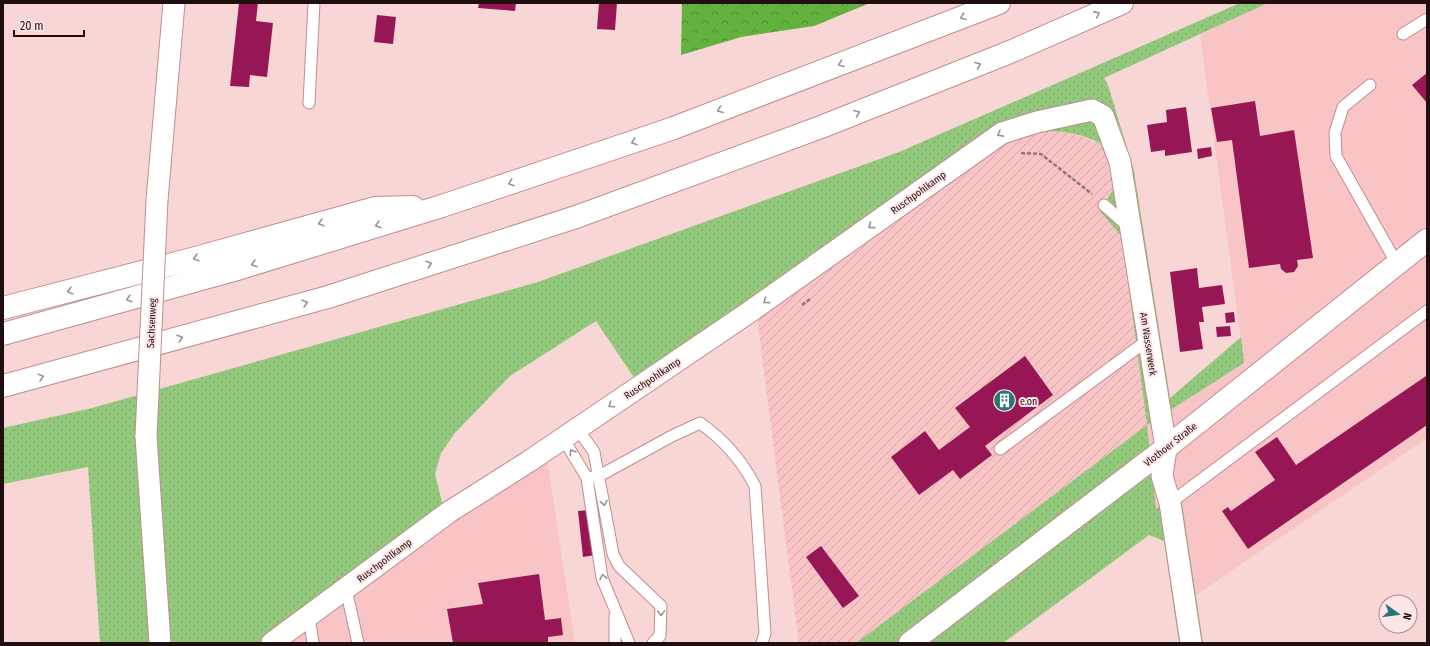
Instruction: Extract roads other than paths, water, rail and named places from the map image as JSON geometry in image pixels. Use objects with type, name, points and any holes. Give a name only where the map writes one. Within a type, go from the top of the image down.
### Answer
[{"type":"main road","points":[[3,334],[234,270],[442,206],[671,129],[999,3]]},
{"type":"main road","points":[[3,386],[328,297],[576,217],[828,124],[1010,52],[1122,3]]},
{"type":"main road","points":[[3,308],[192,259],[375,208],[442,206]]},
{"type":"main road","name":"Vlothoer Straße","points":[[910,643],[1166,448],[1427,240]]},
{"type":"street","name":"Sachsenweg","points":[[160,643],[146,436],[156,200],[174,3]]},
{"type":"street","name":"Am Wasserwerk","points":[[1037,122],[1092,110],[1103,116],[1120,162],[1166,448],[1162,476],[1170,503],[1191,643]]},
{"type":"street","name":"Ruschpohlkamp","points":[[272,643],[449,512],[528,462],[748,313],[1002,133],[1037,122]]},
{"type":"lane","points":[[309,103],[314,3]]},
{"type":"lane","points":[[1402,34],[1427,19]]},
{"type":"lane","points":[[1370,85],[1343,107],[1334,133],[1336,156],[1397,264]]},
{"type":"lane","points":[[1104,205],[1131,228]]},
{"type":"lane","points":[[1170,503],[1427,311]]},
{"type":"lane","points":[[1000,449],[1148,340]]},
{"type":"lane","points":[[587,478],[598,476],[700,423],[719,437],[749,474],[755,486],[765,633],[762,643]]},
{"type":"lane","points":[[570,433],[594,452],[612,554],[619,566],[661,606],[660,636],[653,643]]},
{"type":"lane","points":[[570,433],[587,478],[602,578],[615,614],[629,643]]},
{"type":"lane","points":[[346,589],[358,643]]},
{"type":"lane","points":[[615,614],[615,643]]},
{"type":"lane","points":[[309,616],[313,643]]},
{"type":"place","name":"e.on","points":[[1004,401]]}]
